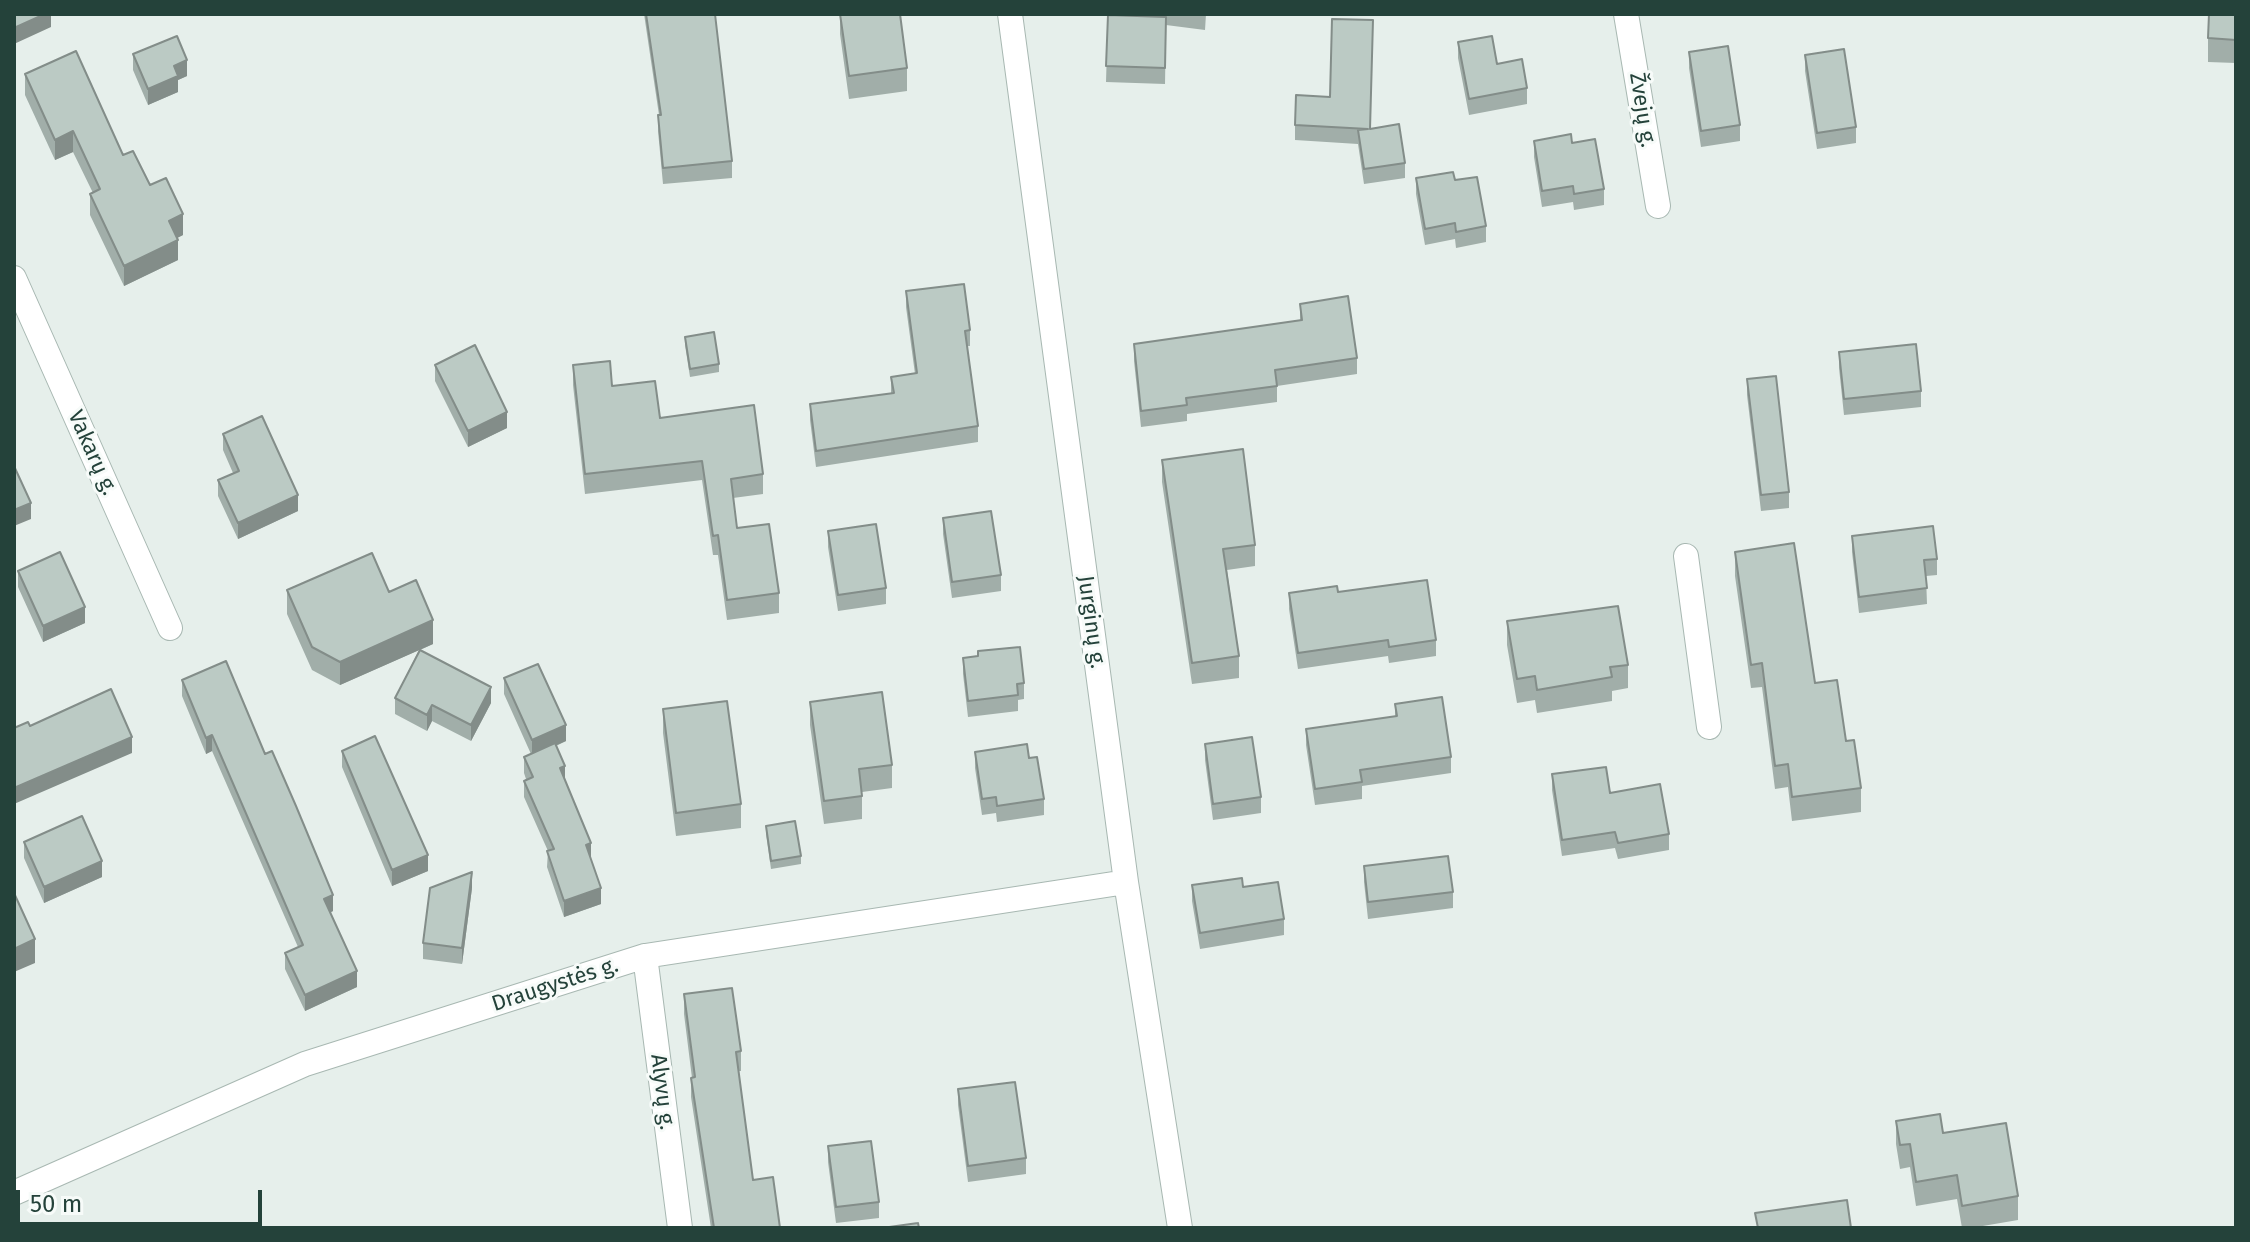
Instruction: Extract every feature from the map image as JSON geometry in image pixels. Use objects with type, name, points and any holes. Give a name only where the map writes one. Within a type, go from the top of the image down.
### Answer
[{"type":"street","name":"Jurginų g.","points":[[1010,14],[1126,882],[1180,1228]]},
{"type":"street","name":"Žvejų g.","points":[[1626,14],[1658,206]]},
{"type":"street","name":"Vakarų g.","points":[[14,278],[170,628]]},
{"type":"street","points":[[1686,556],[1709,727]]},
{"type":"street","name":"Draugystės g.","points":[[14,1193],[305,1064],[645,956],[1126,882]]},
{"type":"street","name":"Alyvų g.","points":[[645,956],[680,1228]]},
{"type":"building","points":[[14,14],[45,14],[14,28]]},
{"type":"building","points":[[646,14],[715,14],[732,161],[663,168],[658,115],[661,115]]},
{"type":"building","points":[[840,14],[900,14],[907,68],[849,76]]},
{"type":"building","points":[[2209,14],[2236,14],[2236,40],[2208,38]]},
{"type":"building","points":[[1108,15],[1166,17],[1165,68],[1106,66]]},
{"type":"building","points":[[1332,19],[1373,20],[1370,129],[1399,124],[1405,163],[1364,169],[1358,130],[1368,129],[1295,125],[1296,95],[1330,97]]},
{"type":"building","points":[[177,36],[187,60],[174,66],[178,76],[148,89],[133,54]]},
{"type":"building","points":[[1492,36],[1497,64],[1522,59],[1527,88],[1469,99],[1458,42]]},
{"type":"building","points":[[1728,46],[1740,125],[1701,131],[1689,52]]},
{"type":"building","points":[[1844,49],[1856,127],[1817,133],[1805,55]]},
{"type":"building","points":[[76,51],[123,155],[133,151],[150,185],[166,178],[183,214],[169,221],[178,240],[124,266],[90,194],[100,189],[73,131],[55,140],[25,74]]},
{"type":"building","points":[[1571,134],[1572,143],[1595,139],[1604,189],[1574,194],[1573,186],[1542,191],[1534,141]]},
{"type":"building","points":[[1453,172],[1455,180],[1477,177],[1486,226],[1456,232],[1455,223],[1425,229],[1416,178]]},
{"type":"building","points":[[964,284],[970,330],[965,331],[978,426],[816,451],[810,404],[894,393],[891,377],[917,373],[906,291]]},
{"type":"building","points":[[1348,296],[1357,358],[1275,370],[1277,386],[1186,398],[1187,405],[1141,411],[1134,344],[1302,320],[1300,304]]},
{"type":"building","points":[[714,332],[719,364],[690,369],[685,337]]},
{"type":"building","points":[[1916,344],[1921,391],[1844,399],[1839,352]]},
{"type":"building","points":[[475,345],[507,412],[468,431],[435,365]]},
{"type":"building","points":[[610,361],[612,386],[655,381],[660,418],[754,405],[763,474],[731,479],[737,528],[769,524],[779,593],[727,600],[718,535],[713,536],[702,461],[585,474],[573,365]]},
{"type":"building","points":[[1776,376],[1789,492],[1761,495],[1747,379]]},
{"type":"building","points":[[262,416],[298,495],[238,523],[218,480],[239,471],[223,434]]},
{"type":"building","points":[[1243,449],[1255,545],[1223,549],[1239,656],[1192,663],[1162,460]]},
{"type":"building","points":[[14,466],[31,503],[14,510]]},
{"type":"building","points":[[991,511],[1001,575],[952,582],[943,518]]},
{"type":"building","points":[[876,524],[886,588],[838,595],[828,531]]},
{"type":"building","points":[[1933,526],[1937,559],[1924,560],[1927,588],[1859,597],[1852,536]]},
{"type":"building","points":[[1794,543],[1815,683],[1837,680],[1846,741],[1854,740],[1861,788],[1792,797],[1788,764],[1775,766],[1762,663],[1751,665],[1735,552]]},
{"type":"building","points":[[60,552],[85,607],[43,626],[18,571]]},
{"type":"building","points":[[372,553],[389,592],[416,580],[433,620],[340,662],[312,647],[287,590]]},
{"type":"building","points":[[1427,580],[1436,640],[1389,647],[1388,640],[1298,653],[1289,593],[1337,586],[1338,592]]},
{"type":"building","points":[[1618,606],[1628,665],[1610,667],[1612,677],[1537,690],[1535,676],[1517,679],[1507,621]]},
{"type":"building","points":[[1020,647],[1024,683],[1017,684],[1018,695],[968,701],[963,658],[978,656],[978,651]]},
{"type":"building","points":[[420,650],[491,687],[471,725],[432,705],[427,715],[395,698]]},
{"type":"building","points":[[226,661],[265,754],[272,751],[296,806],[333,895],[324,899],[357,971],[305,995],[285,953],[303,945],[212,735],[206,738],[182,680]]},
{"type":"building","points":[[538,664],[566,725],[532,740],[504,678]]},
{"type":"building","points":[[111,689],[132,737],[14,788],[14,728],[28,722],[30,726]]},
{"type":"building","points":[[882,692],[892,765],[859,769],[862,796],[824,801],[810,702]]},
{"type":"building","points":[[1442,697],[1451,757],[1360,770],[1362,782],[1315,789],[1306,729],[1397,716],[1395,704]]},
{"type":"building","points":[[727,701],[741,804],[676,813],[663,709]]},
{"type":"building","points":[[375,736],[428,855],[392,870],[342,751]]},
{"type":"building","points":[[1252,737],[1261,797],[1213,804],[1205,744]]},
{"type":"building","points":[[555,743],[565,766],[560,768],[591,843],[586,845],[601,888],[564,901],[547,851],[554,849],[524,781],[533,777],[524,757]]},
{"type":"building","points":[[1027,744],[1029,758],[1037,757],[1044,799],[997,806],[996,797],[982,799],[975,752]]},
{"type":"building","points":[[1606,767],[1610,793],[1660,784],[1669,834],[1618,843],[1615,832],[1562,840],[1552,774]]},
{"type":"building","points":[[82,816],[102,861],[44,887],[24,842]]},
{"type":"building","points":[[795,821],[801,856],[771,861],[766,826]]},
{"type":"building","points":[[1448,856],[1453,892],[1368,902],[1364,866]]},
{"type":"building","points":[[472,872],[462,948],[423,943],[430,888]]},
{"type":"building","points":[[1242,878],[1243,887],[1278,882],[1284,919],[1200,933],[1192,885]]},
{"type":"building","points":[[14,893],[35,939],[14,949]]},
{"type":"building","points":[[732,988],[741,1051],[736,1052],[753,1180],[773,1177],[780,1228],[714,1228],[691,1078],[695,1077],[684,994]]},
{"type":"building","points":[[1015,1082],[1026,1158],[968,1166],[958,1089]]},
{"type":"building","points":[[1940,1114],[1943,1133],[2006,1123],[2018,1196],[1962,1206],[1957,1175],[1916,1182],[1910,1144],[1900,1145],[1896,1121]]},
{"type":"building","points":[[871,1141],[879,1202],[836,1207],[828,1146]]},
{"type":"building","points":[[1847,1200],[1851,1228],[1758,1228],[1755,1213]]},
{"type":"building","points":[[918,1223],[919,1228],[882,1228]]}]
